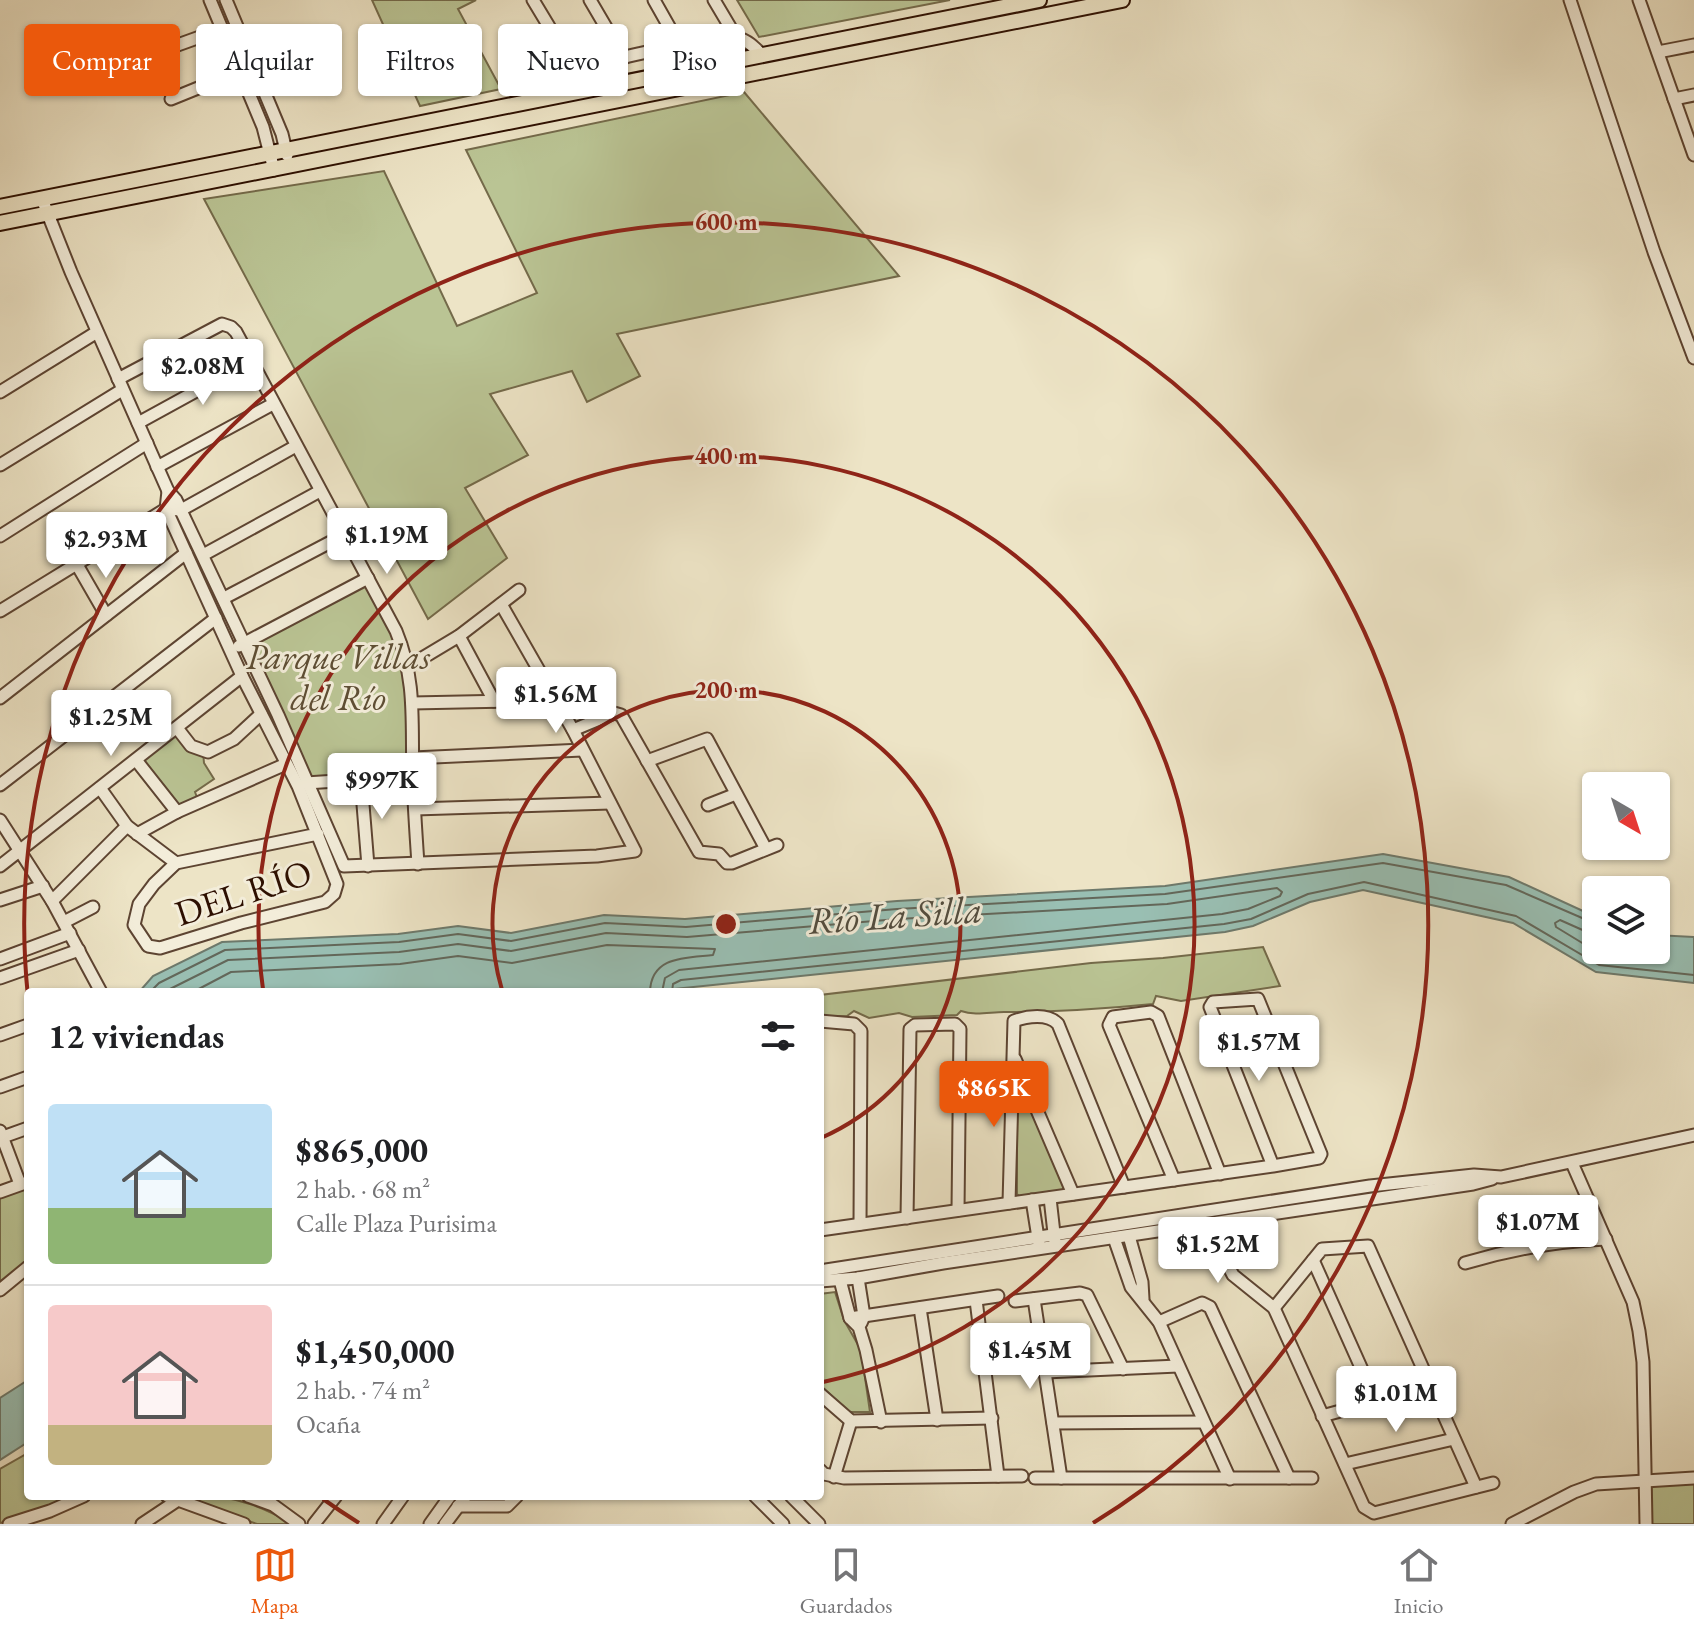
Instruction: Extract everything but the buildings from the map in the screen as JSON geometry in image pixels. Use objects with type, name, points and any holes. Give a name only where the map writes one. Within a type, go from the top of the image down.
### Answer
[{"type":"main road","points":[[628,81],[1036,0]]},
{"type":"main road","points":[[0,223],[1122,0]]},
{"type":"main road","points":[[759,74],[777,58],[802,49]]},
{"type":"main road","points":[[0,207],[552,96]]},
{"type":"street","points":[[210,0],[220,24]]},
{"type":"street","points":[[226,0],[282,134],[278,152]]},
{"type":"street","points":[[533,0],[547,24]]},
{"type":"street","points":[[590,0],[604,24]]},
{"type":"street","points":[[654,0],[668,24]]},
{"type":"street","points":[[714,0],[728,24]]},
{"type":"street","points":[[1036,0],[1037,18]]},
{"type":"street","points":[[1570,0],[1654,252],[1694,358]]},
{"type":"street","points":[[1653,0],[1639,1],[1693,150]]},
{"type":"street","points":[[745,42],[763,56]]},
{"type":"street","points":[[1658,52],[1694,45]]},
{"type":"street","points":[[171,99],[196,89]]},
{"type":"street","points":[[1674,99],[1694,95]]},
{"type":"street","points":[[252,96],[278,152],[281,169]]},
{"type":"street","points":[[42,199],[157,467],[224,598],[303,784],[344,866],[597,856],[635,851],[573,730],[501,604]]},
{"type":"street","points":[[0,465],[120,384],[222,324],[231,327],[396,631],[409,666],[418,864]]},
{"type":"street","points":[[0,392],[97,332]]},
{"type":"street","points":[[138,423],[251,361]]},
{"type":"street","points":[[157,467],[273,404]]},
{"type":"street","points":[[0,536],[147,443]]},
{"type":"street","points":[[0,611],[166,509],[181,510],[296,446]]},
{"type":"street","points":[[100,788],[132,830],[176,863],[318,834],[303,784],[286,764],[242,676],[166,509],[168,491]]},
{"type":"street","points":[[203,555],[320,491]]},
{"type":"street","points":[[224,598],[344,535]]},
{"type":"street","points":[[0,698],[186,553]]},
{"type":"street","points":[[76,563],[106,615]]},
{"type":"street","points":[[231,650],[368,578]]},
{"type":"street","points":[[409,666],[459,636],[519,590]]},
{"type":"street","points":[[0,785],[216,618]]},
{"type":"street","points":[[459,636],[494,701]]},
{"type":"street","points":[[0,866],[242,676]]},
{"type":"street","points":[[412,703],[556,700]]},
{"type":"street","points":[[573,730],[617,713],[621,715],[647,761],[699,852],[719,854],[727,863],[732,863],[771,847],[736,794],[707,739],[647,761]]},
{"type":"street","points":[[177,728],[191,746],[208,752],[234,739],[261,714]]},
{"type":"street","points":[[413,758],[582,750]]},
{"type":"street","points":[[136,760],[177,812]]},
{"type":"street","points":[[52,901],[132,830],[154,825],[286,764]]},
{"type":"street","points":[[303,784],[413,776]]},
{"type":"street","points":[[361,780],[368,866]]},
{"type":"street","points":[[708,805],[736,794]]},
{"type":"street","points":[[415,809],[610,803]]},
{"type":"street","points":[[0,820],[52,901],[99,988]]},
{"type":"street","points":[[154,825],[157,847]]},
{"type":"street","name":"DEL RÍO","points":[[176,863],[144,896],[134,917],[134,925],[151,948],[325,902],[334,894],[337,884],[318,834]]},
{"type":"street","points":[[0,900],[43,886]]},
{"type":"street","points":[[0,959],[67,928],[93,907]]},
{"type":"street","points":[[0,978],[79,950]]},
{"type":"street","points":[[824,1229],[1220,1174],[1273,1166],[1319,1158],[1321,1154],[1258,999],[1211,1004],[1273,1166]]},
{"type":"street","points":[[1174,1180],[1109,1025],[1113,1017],[1155,1013],[1220,1174]]},
{"type":"street","points":[[1009,1203],[1014,1021],[1023,1018],[1053,1019],[1058,1024],[1124,1187]]},
{"type":"street","points":[[824,1021],[854,1024],[861,1031],[860,1224]]},
{"type":"street","points":[[0,1035],[24,1026]]},
{"type":"street","points":[[907,1218],[912,1026],[958,1026],[958,1210]]},
{"type":"street","points":[[1014,1055],[1073,1194]]},
{"type":"street","points":[[0,1087],[24,1078]]},
{"type":"street","points":[[0,1192],[24,1183],[1,1135],[24,1129]]},
{"type":"street","points":[[1055,1240],[1129,1236],[1473,1184],[1694,1135]]},
{"type":"street","points":[[1572,1163],[1633,1302],[1639,1331],[1643,1362],[1646,1524]]},
{"type":"street","points":[[824,1281],[858,1278],[1055,1240],[1370,1186],[1474,1175],[1501,1177]]},
{"type":"street","points":[[1050,1198],[1055,1240]]},
{"type":"street","points":[[1032,1200],[1039,1243]]},
{"type":"street","points":[[1207,1225],[1233,1275],[1274,1308],[1364,1507],[1374,1513],[1493,1483]]},
{"type":"street","points":[[1129,1236],[1142,1282],[1143,1299]]},
{"type":"street","points":[[1114,1238],[1131,1287],[1159,1322],[1230,1479]]},
{"type":"street","points":[[1465,1263],[1533,1246],[1606,1239]]},
{"type":"street","points":[[824,1271],[1039,1243]]},
{"type":"street","points":[[1274,1308],[1291,1291],[1318,1252],[1326,1248],[1368,1246],[1476,1487]]},
{"type":"street","points":[[1313,1260],[1376,1401]]},
{"type":"street","points":[[0,1290],[24,1270]]},
{"type":"street","points":[[857,1320],[858,1278]]},
{"type":"street","points":[[840,1280],[857,1320],[881,1422]]},
{"type":"street","points":[[1015,1301],[1080,1293],[1087,1295],[1123,1369]]},
{"type":"street","points":[[857,1320],[998,1296]]},
{"type":"street","points":[[1034,1299],[1061,1478]]},
{"type":"street","points":[[976,1300],[998,1476]]},
{"type":"street","points":[[1159,1322],[1202,1303],[1210,1307],[1289,1478]]},
{"type":"street","points":[[920,1308],[937,1420]]},
{"type":"street","points":[[1045,1372],[1178,1366]]},
{"type":"street","points":[[1322,1416],[1432,1386]]},
{"type":"street","points":[[824,1397],[851,1421],[992,1418]]},
{"type":"street","points":[[834,1477],[851,1421]]},
{"type":"street","points":[[1053,1423],[1203,1422]]},
{"type":"street","points":[[1345,1464],[1454,1439]]},
{"type":"street","points":[[824,1472],[834,1477],[1312,1478]]},
{"type":"street","points":[[1512,1524],[1586,1487],[1694,1478]]},
{"type":"street","points":[[9,1524],[75,1500]]},
{"type":"street","points":[[142,1524],[172,1500]]},
{"type":"street","points":[[180,1500],[239,1523]]},
{"type":"street","points":[[266,1500],[299,1524]]},
{"type":"street","points":[[314,1524],[333,1500]]},
{"type":"street","points":[[383,1524],[400,1500]]},
{"type":"street","points":[[430,1524],[447,1500]]},
{"type":"street","points":[[445,1524],[462,1501],[507,1506],[513,1500]]},
{"type":"street","points":[[759,1500],[783,1524]]},
{"type":"street","points":[[795,1500],[819,1524]]},
{"type":"green space","points":[[372,0],[476,0],[458,9],[466,24],[383,24]]},
{"type":"green space","points":[[737,0],[950,0],[759,37]]},
{"type":"green space","points":[[482,54],[498,83],[498,90],[482,93]]},
{"type":"green space","points":[[745,93],[899,276],[617,334],[640,376],[587,402],[572,371],[490,394],[528,455],[465,488],[507,558],[428,619],[204,199],[384,171],[457,326],[537,293],[466,150],[725,96],[745,96]]},
{"type":"green space","points":[[415,96],[468,96],[420,106]]},
{"type":"green space","name":"Parque Villas del Río","points":[[368,578],[405,652],[413,776],[309,782],[245,643]]},
{"type":"green space","points":[[177,728],[203,752],[204,763],[214,779],[195,792],[199,803],[177,812],[136,760]]},
{"type":"green space","points":[[1263,947],[1280,986],[1181,1001],[1156,996],[1153,1004],[1097,1009],[977,1014],[961,1011],[957,1015],[912,1017],[899,1013],[869,1018],[854,1011],[847,1016],[824,1017],[824,995],[1091,963]]},
{"type":"green space","points":[[1023,1090],[1064,1187],[1062,1191],[1017,1194],[1017,1095]]},
{"type":"green space","points":[[24,1183],[24,1270],[0,1290],[0,1192]]},
{"type":"green space","points":[[835,1292],[844,1320],[861,1350],[870,1412],[849,1412],[824,1389],[824,1293]]},
{"type":"green space","points":[[24,1455],[24,1500],[68,1500],[0,1523],[0,1469]]},
{"type":"green space","points":[[1694,1478],[1694,1524],[1646,1524],[1645,1483]]},
{"type":"green space","points":[[200,1500],[235,1500],[293,1524],[257,1524],[196,1504]]},
{"type":"water","name":"Río La Silla","points":[[1383,854],[1509,877],[1582,911],[1582,964],[1513,923],[1363,890],[1310,902],[1253,926],[1225,932],[684,988],[142,988],[153,976],[222,942],[398,934],[458,926],[511,933],[604,915],[685,919],[897,901],[1165,886]]},
{"type":"water","points":[[1670,936],[1694,937],[1694,983],[1596,972],[1582,964],[1670,964]]},
{"type":"water","points":[[24,1383],[24,1445],[0,1460],[0,1398]]}]
